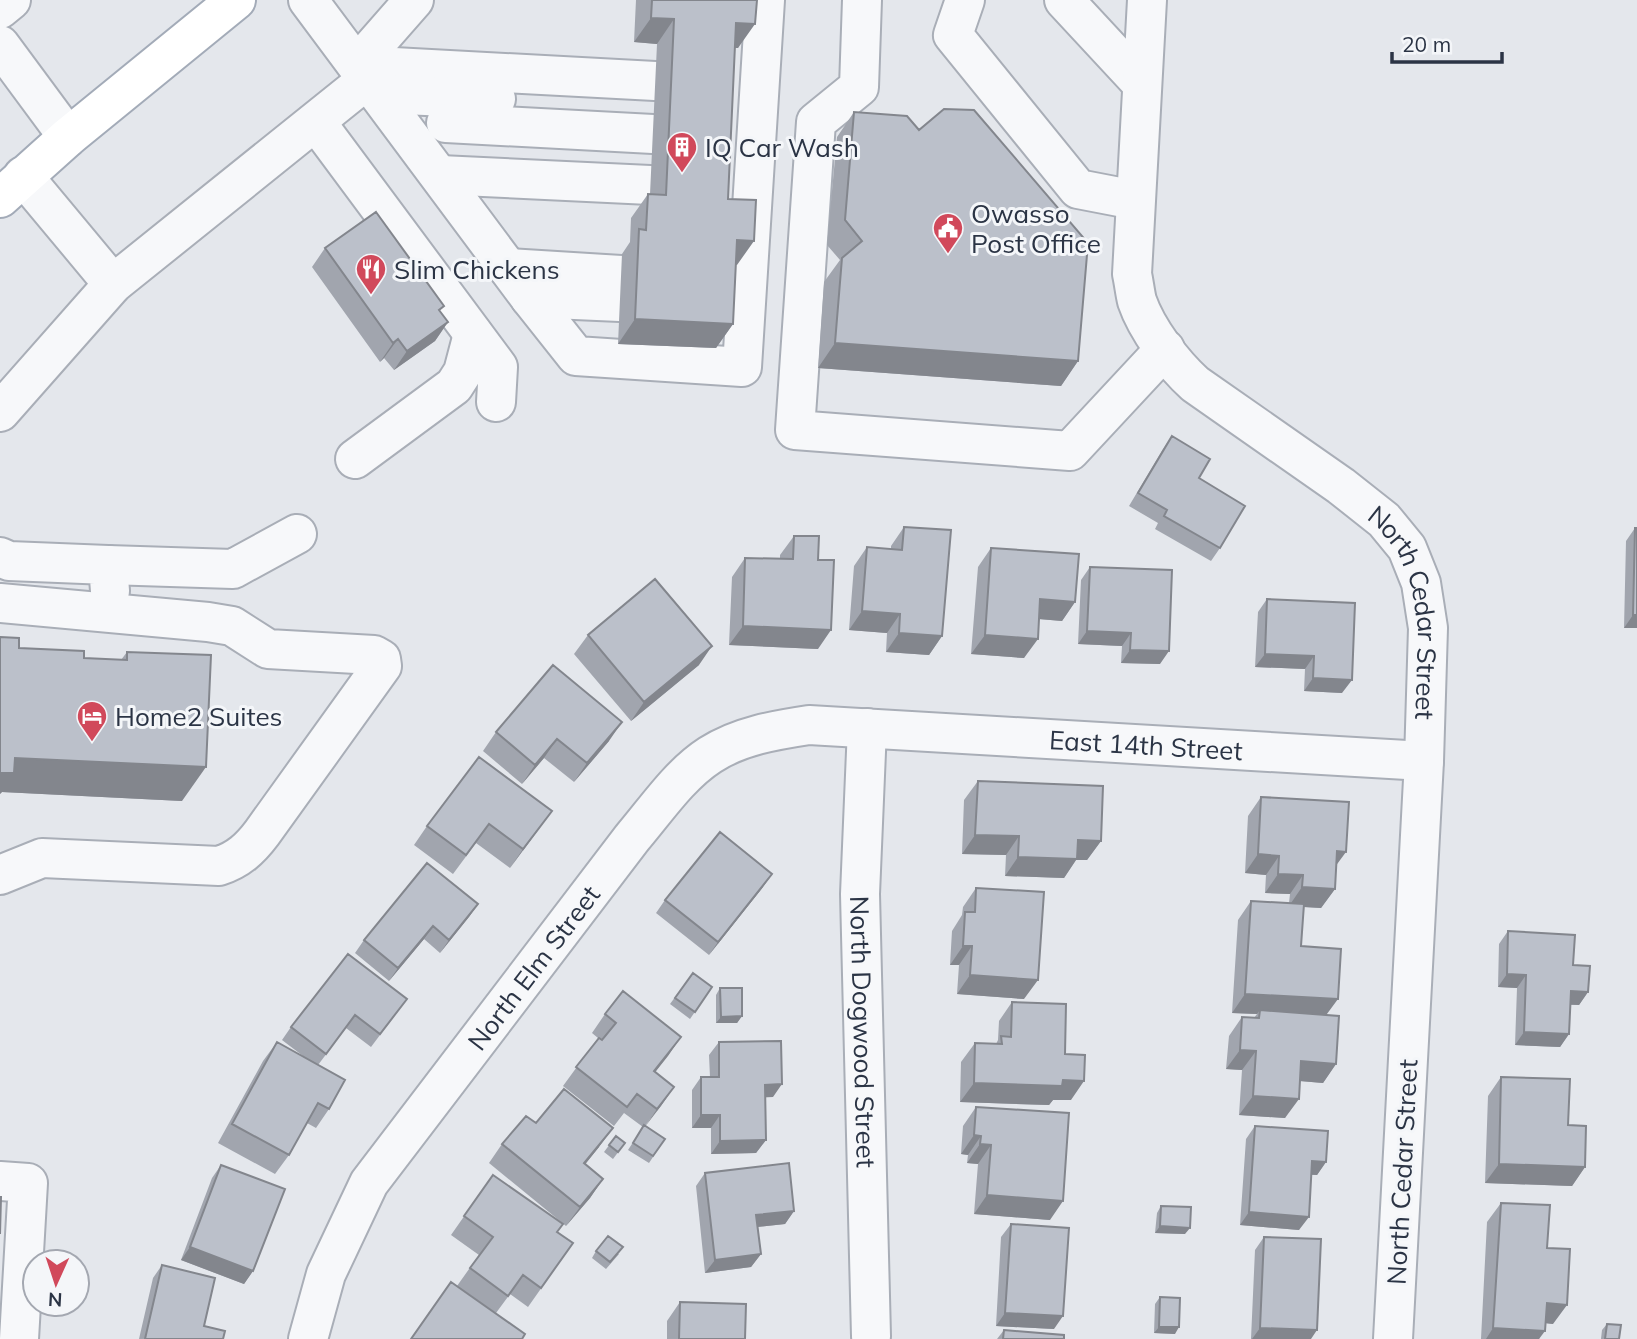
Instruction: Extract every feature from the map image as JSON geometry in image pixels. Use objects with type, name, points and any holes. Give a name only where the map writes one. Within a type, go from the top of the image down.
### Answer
[{"type":"main road","points":[[12,187],[68,137],[236,0]]},
{"type":"street","points":[[0,9],[11,0]]},
{"type":"street","points":[[308,0],[576,356],[742,367],[732,307],[738,149],[765,0]]},
{"type":"street","points":[[403,126],[414,0]]},
{"type":"street","points":[[862,0],[859,87],[816,122],[795,430],[1070,451],[1165,349]]},
{"type":"street","points":[[965,0],[953,35],[1078,189],[1135,200]]},
{"type":"street","points":[[1063,0],[1142,84]]},
{"type":"street","name":"North Cedar Street","points":[[1147,0],[1132,274],[1138,302],[1148,324],[1178,368],[1195,384],[1341,486],[1384,520],[1407,548],[1421,583],[1428,628],[1424,761],[1393,1339]]},
{"type":"street","points":[[0,45],[68,137]]},
{"type":"street","points":[[316,122],[498,367],[496,402]]},
{"type":"street","points":[[0,412],[113,284],[316,122],[652,145]]},
{"type":"street","points":[[403,126],[652,145]]},
{"type":"street","points":[[403,126],[652,145]]},
{"type":"street","points":[[12,187],[113,284]]},
{"type":"street","points":[[508,268],[620,301],[540,311]]},
{"type":"street","points":[[355,459],[454,386],[463,372],[473,334]]},
{"type":"street","points":[[0,557],[9,561],[233,569],[297,534]]},
{"type":"street","points":[[108,565],[111,613]]},
{"type":"street","points":[[0,603],[208,622],[232,626],[268,649],[374,655],[381,659],[382,666],[262,833],[248,851],[231,862],[219,866],[42,858],[0,874]]},
{"type":"street","name":"North Elm Street","points":[[308,1339],[326,1274],[369,1183],[632,838],[677,784],[710,755],[743,739],[780,729],[809,726],[867,729]]},
{"type":"street","name":"East 14th Street","points":[[867,729],[1424,761]]},
{"type":"street","name":"North Dogwood Street","points":[[867,729],[860,894],[871,1336]]},
{"type":"street","points":[[0,1181],[28,1183],[19,1339]]},
{"type":"building","name":"IQ Car Wash","points":[[652,0],[757,0],[755,24],[736,23],[728,199],[756,200],[754,241],[737,240],[733,324],[635,319],[639,229],[646,230],[648,194],[666,195],[674,19],[651,18]]},
{"type":"building","name":"Owasso Post Office","points":[[944,109],[974,110],[1088,243],[1078,361],[835,343],[842,258],[862,241],[845,220],[854,112],[907,116],[919,130]]},
{"type":"building","name":"Slim Chickens","points":[[376,212],[444,306],[439,310],[448,322],[407,351],[398,339],[393,343],[325,248]]},
{"type":"building","points":[[1172,436],[1210,459],[1199,478],[1245,506],[1220,548],[1164,516],[1167,510],[1138,493]]},
{"type":"building","points":[[904,527],[951,530],[942,636],[899,633],[900,614],[862,611],[867,547],[902,550]]},
{"type":"building","points":[[1635,528],[1637,615],[1633,615]]},
{"type":"building","points":[[794,536],[819,536],[818,560],[834,560],[831,630],[743,626],[745,558],[793,559]]},
{"type":"building","points":[[991,548],[1079,554],[1075,602],[1040,599],[1038,639],[985,635]]},
{"type":"building","points":[[1090,567],[1172,570],[1169,651],[1130,650],[1131,633],[1087,631]]},
{"type":"building","points":[[655,579],[712,646],[644,702],[588,635]]},
{"type":"building","points":[[1267,599],[1355,603],[1352,680],[1313,678],[1314,656],[1265,654]]},
{"type":"building","name":"Home2 Suites","points":[[0,637],[19,638],[19,648],[84,651],[84,658],[127,660],[127,652],[211,655],[206,767],[15,758],[14,773],[0,773]]},
{"type":"building","points":[[553,665],[622,722],[587,763],[557,739],[535,765],[496,732]]},
{"type":"building","points":[[479,757],[552,811],[523,849],[489,824],[466,855],[427,826]]},
{"type":"building","points":[[978,781],[1103,786],[1101,841],[1078,840],[1077,859],[1018,857],[1019,836],[975,835]]},
{"type":"building","points":[[1261,797],[1349,802],[1346,852],[1337,851],[1335,889],[1302,887],[1303,875],[1278,874],[1279,856],[1258,854]]},
{"type":"building","points":[[720,832],[772,874],[718,942],[665,900]]},
{"type":"building","points":[[427,863],[478,904],[449,940],[433,926],[398,968],[364,940]]},
{"type":"building","points":[[976,888],[1044,892],[1038,980],[970,975],[972,946],[963,946],[965,912],[975,912]]},
{"type":"building","points":[[1251,901],[1304,904],[1301,946],[1341,949],[1338,999],[1245,994]]},
{"type":"building","points":[[1508,931],[1575,935],[1573,965],[1590,966],[1588,992],[1571,991],[1569,1034],[1524,1032],[1526,975],[1507,974]]},
{"type":"building","points":[[348,954],[407,999],[380,1034],[355,1015],[326,1054],[291,1027]]},
{"type":"building","points":[[693,973],[712,987],[695,1012],[675,998]]},
{"type":"building","points":[[720,988],[742,988],[742,1016],[721,1017]]},
{"type":"building","points":[[623,991],[681,1037],[654,1071],[674,1087],[657,1109],[637,1094],[627,1107],[576,1067],[599,1038],[602,1040],[616,1023],[605,1014]]},
{"type":"building","points":[[1012,1002],[1066,1004],[1065,1054],[1085,1055],[1084,1081],[1063,1080],[1062,1086],[974,1083],[975,1043],[1002,1044],[1001,1036],[1011,1037]]},
{"type":"building","points":[[1260,1010],[1339,1016],[1336,1064],[1301,1061],[1299,1099],[1253,1096],[1256,1051],[1240,1050],[1242,1017],[1259,1018]]},
{"type":"building","points":[[781,1041],[782,1084],[765,1085],[766,1140],[720,1141],[720,1115],[701,1115],[701,1077],[719,1077],[719,1042]]},
{"type":"building","points":[[277,1042],[345,1080],[329,1109],[318,1103],[289,1155],[232,1124]]},
{"type":"building","points":[[1501,1077],[1570,1079],[1568,1125],[1586,1126],[1585,1167],[1499,1164]]},
{"type":"building","points":[[564,1089],[613,1128],[584,1163],[603,1179],[580,1207],[502,1144],[526,1116],[536,1123]]},
{"type":"building","points":[[976,1107],[1069,1113],[1063,1201],[987,1195],[991,1145],[980,1144],[981,1136],[974,1135]]},
{"type":"building","points":[[644,1125],[665,1139],[653,1156],[633,1143]]},
{"type":"building","points":[[1255,1126],[1328,1131],[1326,1162],[1312,1161],[1309,1217],[1249,1212]]},
{"type":"building","points":[[616,1136],[625,1143],[618,1152],[609,1145]]},
{"type":"building","points":[[789,1163],[794,1211],[756,1215],[761,1254],[715,1260],[705,1173]]},
{"type":"building","points":[[221,1165],[285,1189],[253,1271],[190,1247]]},
{"type":"building","points":[[493,1175],[563,1224],[557,1232],[573,1243],[541,1288],[523,1275],[508,1296],[470,1268],[493,1237],[464,1216]]},
{"type":"building","points":[[1501,1203],[1550,1205],[1547,1248],[1570,1249],[1567,1305],[1547,1303],[1545,1331],[1493,1328]]},
{"type":"building","points":[[1161,1206],[1191,1207],[1190,1228],[1160,1226]]},
{"type":"building","points":[[1011,1224],[1069,1228],[1063,1316],[1005,1313]]},
{"type":"building","points":[[608,1236],[623,1247],[610,1262],[596,1251]]},
{"type":"building","points":[[1264,1237],[1321,1239],[1317,1330],[1260,1328]]},
{"type":"building","points":[[162,1265],[215,1278],[204,1326],[225,1331],[223,1339],[145,1339]]},
{"type":"building","points":[[451,1282],[525,1334],[522,1339],[411,1339]]},
{"type":"building","points":[[1160,1297],[1180,1298],[1179,1327],[1159,1327]]},
{"type":"building","points":[[680,1302],[746,1304],[745,1339],[679,1339]]},
{"type":"building","points":[[1607,1324],[1621,1325],[1619,1339],[1605,1339]]},
{"type":"building","points":[[1004,1330],[1064,1335],[1064,1339],[1003,1339]]},
{"type":"place","name":"IQ Car Wash","points":[[682,174]]},
{"type":"place","name":"Owasso Post Office","points":[[948,255]]},
{"type":"place","name":"Slim Chickens","points":[[371,296]]},
{"type":"place","name":"Home2 Suites","points":[[92,743]]}]
